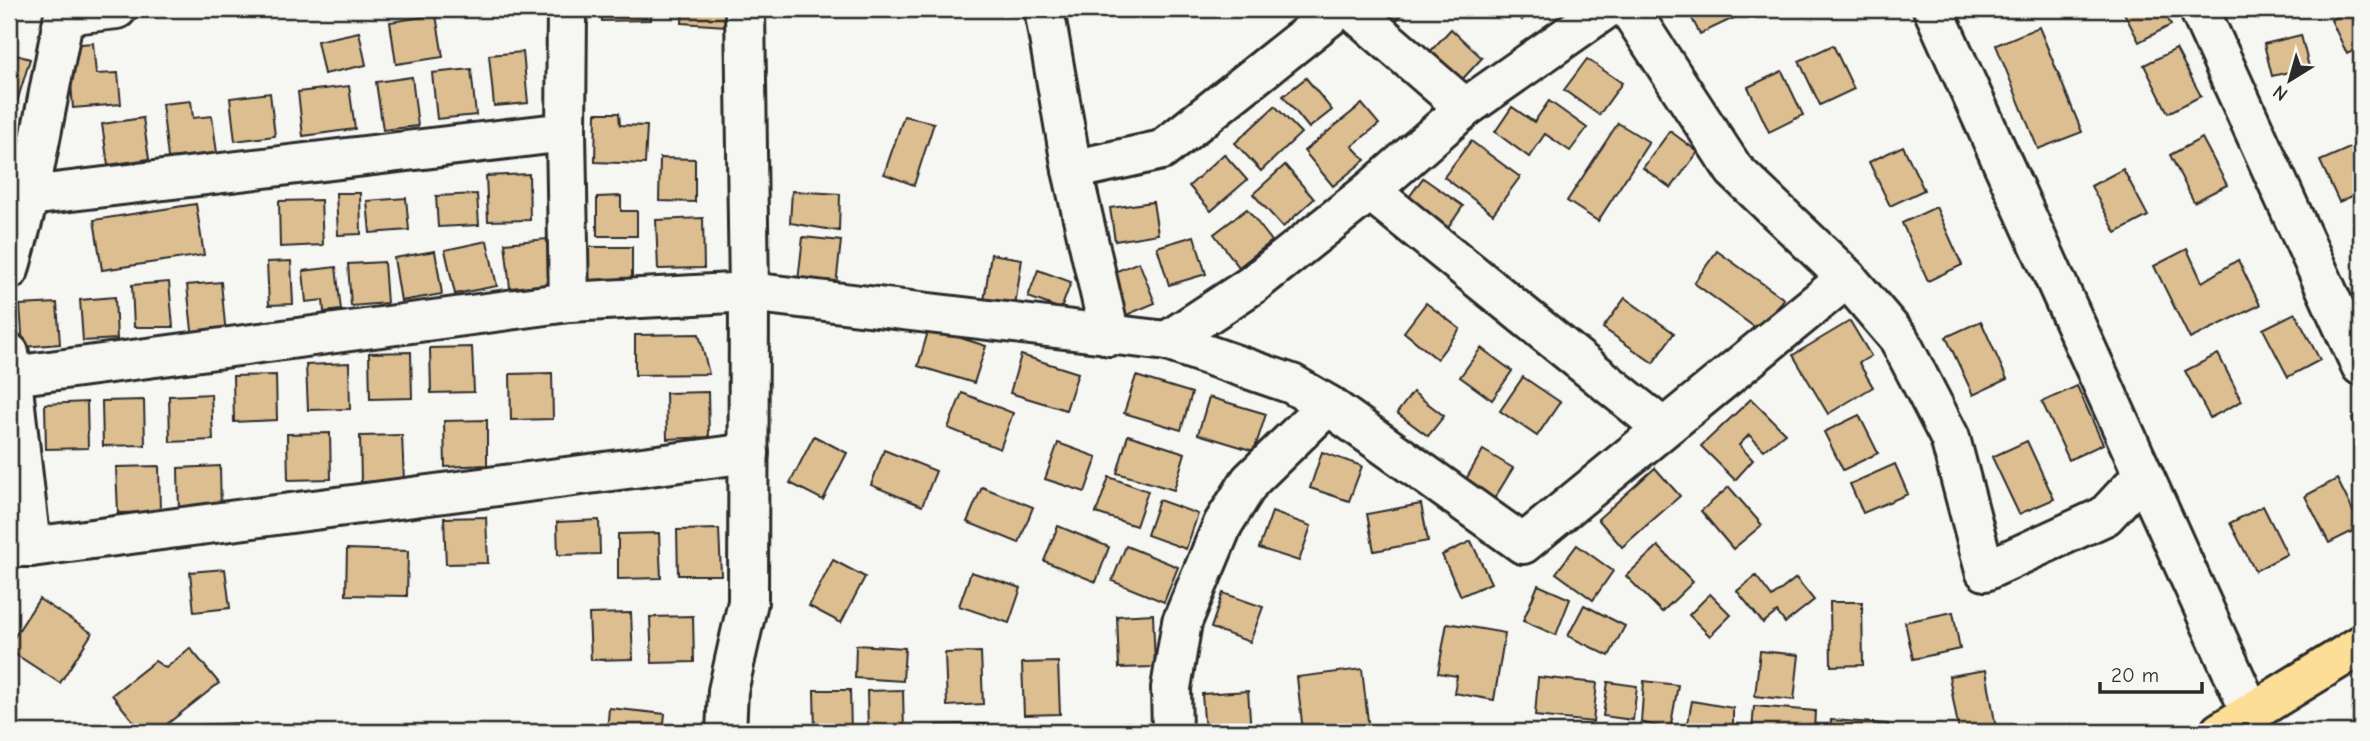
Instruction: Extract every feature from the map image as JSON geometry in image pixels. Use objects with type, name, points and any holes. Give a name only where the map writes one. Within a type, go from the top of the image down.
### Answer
[{"type":"main road","points":[[2235,723],[2361,645]]},
{"type":"street","points":[[9,270],[29,196],[64,15],[117,9]]},
{"type":"street","points":[[567,9],[569,302]]},
{"type":"street","points":[[726,732],[728,691],[748,602],[749,292],[745,9]]},
{"type":"street","points":[[1044,9],[1072,170],[1110,336]]},
{"type":"street","points":[[1072,170],[1162,150],[1339,9]]},
{"type":"street","points":[[1351,9],[1465,108]]},
{"type":"street","points":[[1167,341],[1252,285],[1370,191],[1465,108],[1606,9]]},
{"type":"street","points":[[1629,9],[1734,170],[1847,278],[1899,339],[1950,438],[1985,571],[2105,516],[2143,475]]},
{"type":"street","points":[[1933,9],[2143,475],[2235,723]]},
{"type":"street","points":[[2199,9],[2361,366]]},
{"type":"street","points":[[29,196],[566,132]]},
{"type":"street","points":[[1370,191],[1663,428]]},
{"type":"street","points":[[749,453],[20,547],[10,365],[569,302],[749,292],[1167,341],[1292,384],[1328,405],[1523,544],[1847,278]]},
{"type":"street","points":[[1172,732],[1171,688],[1182,621],[1223,524],[1250,481],[1328,405]]},
{"type":"building","points":[[602,9],[651,9],[651,20],[602,21]]},
{"type":"building","points":[[683,9],[728,9],[726,26],[682,23]]},
{"type":"building","points":[[1375,9],[1407,9],[1392,25]]},
{"type":"building","points":[[1510,9],[1533,9],[1522,20]]},
{"type":"building","points":[[1687,9],[1739,9],[1742,14],[1700,34]]},
{"type":"building","points":[[2122,9],[2163,9],[2171,25],[2139,42]]},
{"type":"building","points":[[2361,9],[2361,47],[2347,54],[2331,20]]},
{"type":"building","points":[[436,15],[443,57],[396,64],[390,22]]},
{"type":"building","points":[[2039,27],[2082,132],[2038,149],[1996,45]]},
{"type":"building","points":[[1451,29],[1482,58],[1458,84],[1427,55]]},
{"type":"building","points":[[359,32],[366,65],[324,74],[317,41]]},
{"type":"building","points":[[2301,35],[2309,67],[2272,76],[2264,44]]},
{"type":"building","points":[[93,43],[96,74],[118,73],[121,104],[73,108],[68,45]]},
{"type":"building","points":[[1833,45],[1854,89],[1820,105],[1799,61]]},
{"type":"building","points":[[2176,49],[2201,96],[2168,113],[2144,65]]},
{"type":"building","points":[[523,52],[528,103],[494,106],[489,55]]},
{"type":"building","points":[[9,53],[30,59],[16,105],[9,103]]},
{"type":"building","points":[[1587,59],[1622,83],[1599,115],[1564,90]]},
{"type":"building","points":[[471,69],[476,115],[437,119],[432,73]]},
{"type":"building","points":[[1782,71],[1803,115],[1769,132],[1748,87]]},
{"type":"building","points":[[412,77],[418,126],[383,130],[376,82]]},
{"type":"building","points":[[1306,78],[1332,110],[1309,128],[1283,96]]},
{"type":"building","points":[[349,86],[355,129],[303,136],[298,92]]},
{"type":"building","points":[[270,93],[275,136],[235,141],[230,98]]},
{"type":"building","points":[[191,101],[193,118],[212,116],[217,153],[168,158],[162,104]]},
{"type":"building","points":[[1549,101],[1587,128],[1570,151],[1545,134],[1529,157],[1495,132],[1512,107],[1534,122]]},
{"type":"building","points":[[1362,104],[1379,124],[1352,146],[1365,160],[1333,186],[1304,151]]},
{"type":"building","points":[[1275,106],[1301,133],[1261,171],[1235,143]]},
{"type":"building","points":[[596,113],[619,113],[620,125],[647,126],[645,164],[595,162]]},
{"type":"building","points":[[904,116],[934,123],[914,185],[884,174]]},
{"type":"building","points":[[143,118],[149,159],[108,165],[102,124]]},
{"type":"building","points":[[1618,123],[1649,142],[1598,221],[1567,201]]},
{"type":"building","points":[[1670,131],[1698,152],[1671,188],[1643,168]]},
{"type":"building","points":[[2202,138],[2227,185],[2194,202],[2170,155]]},
{"type":"building","points":[[1471,141],[1520,177],[1493,214],[1444,177]]},
{"type":"building","points":[[2361,143],[2361,192],[2339,202],[2320,161]]},
{"type":"building","points":[[1903,146],[1924,190],[1890,206],[1869,162]]},
{"type":"building","points":[[1224,154],[1247,180],[1211,211],[1189,186]]},
{"type":"building","points":[[660,158],[695,159],[695,202],[659,201]]},
{"type":"building","points":[[1285,165],[1314,199],[1283,227],[1253,194]]},
{"type":"building","points":[[2123,169],[2148,216],[2116,233],[2091,186]]},
{"type":"building","points":[[529,174],[530,220],[488,221],[486,176]]},
{"type":"building","points":[[1423,178],[1463,206],[1445,232],[1404,204]]},
{"type":"building","points":[[792,191],[840,194],[839,231],[790,223]]},
{"type":"building","points":[[336,193],[360,193],[361,234],[338,235]]},
{"type":"building","points":[[477,194],[479,225],[438,227],[436,196]]},
{"type":"building","points":[[621,196],[621,211],[637,211],[637,236],[597,236],[597,197]]},
{"type":"building","points":[[406,198],[409,230],[370,233],[367,201]]},
{"type":"building","points":[[321,200],[323,245],[280,247],[279,201]]},
{"type":"building","points":[[1153,202],[1158,234],[1115,241],[1110,208]]},
{"type":"building","points":[[196,204],[204,255],[102,270],[94,220]]},
{"type":"building","points":[[1936,207],[1962,265],[1928,281],[1902,223]]},
{"type":"building","points":[[1247,209],[1272,241],[1239,267],[1214,234]]},
{"type":"building","points":[[703,218],[704,268],[658,269],[656,220]]},
{"type":"building","points":[[1194,236],[1206,274],[1169,285],[1157,247]]},
{"type":"building","points":[[803,237],[841,241],[836,285],[798,281]]},
{"type":"building","points":[[547,239],[552,284],[510,288],[505,243]]},
{"type":"building","points":[[487,241],[497,286],[455,294],[445,250]]},
{"type":"building","points":[[588,247],[632,247],[632,285],[587,284]]},
{"type":"building","points":[[2187,249],[2202,282],[2238,260],[2260,305],[2190,339],[2154,266]]},
{"type":"building","points":[[435,251],[442,294],[401,301],[394,258]]},
{"type":"building","points":[[1717,251],[1784,299],[1760,331],[1694,283]]},
{"type":"building","points":[[991,254],[1022,259],[1015,306],[984,301]]},
{"type":"building","points":[[291,261],[293,304],[269,305],[267,262]]},
{"type":"building","points":[[384,262],[387,303],[351,306],[348,264]]},
{"type":"building","points":[[1139,262],[1155,303],[1124,316],[1107,275]]},
{"type":"building","points":[[336,267],[341,310],[324,312],[323,300],[306,302],[303,271]]},
{"type":"building","points":[[1038,270],[1071,282],[1061,309],[1028,297]]},
{"type":"building","points":[[169,282],[173,327],[134,327],[132,285]]},
{"type":"building","points":[[221,282],[226,335],[193,339],[187,285]]},
{"type":"building","points":[[115,297],[117,339],[83,341],[80,300]]},
{"type":"building","points":[[1625,298],[1674,333],[1653,363],[1603,328]]},
{"type":"building","points":[[57,303],[60,344],[23,347],[20,305]]},
{"type":"building","points":[[1426,303],[1460,329],[1437,359],[1404,332]]},
{"type":"building","points":[[2295,313],[2320,360],[2288,377],[2263,329]]},
{"type":"building","points":[[1850,321],[1871,356],[1859,363],[1873,387],[1828,414],[1793,355]]},
{"type":"building","points":[[1981,321],[2007,379],[1973,395],[1946,337]]},
{"type":"building","points":[[929,328],[986,346],[974,383],[918,366]]},
{"type":"building","points":[[699,334],[709,374],[635,375],[635,335]]},
{"type":"building","points":[[472,347],[474,392],[431,393],[430,348]]},
{"type":"building","points":[[1481,348],[1512,371],[1492,400],[1460,377]]},
{"type":"building","points":[[411,352],[412,398],[370,399],[369,353]]},
{"type":"building","points":[[2218,354],[2242,401],[2210,418],[2185,371]]},
{"type":"building","points":[[1021,355],[1078,373],[1066,410],[1010,393]]},
{"type":"building","points":[[349,363],[350,409],[308,410],[306,365]]},
{"type":"building","points":[[552,373],[553,419],[511,420],[510,374]]},
{"type":"building","points":[[276,375],[277,420],[234,422],[233,376]]},
{"type":"building","points":[[1136,376],[1192,393],[1181,430],[1124,413]]},
{"type":"building","points":[[1523,377],[1560,402],[1537,436],[1500,411]]},
{"type":"building","points":[[2077,386],[2103,444],[2069,460],[2042,402]]},
{"type":"building","points":[[708,392],[709,437],[667,439],[666,393]]},
{"type":"building","points":[[1413,392],[1444,416],[1428,436],[1397,413]]},
{"type":"building","points":[[962,393],[1013,413],[1000,449],[948,428]]},
{"type":"building","points":[[211,394],[213,440],[170,442],[169,396]]},
{"type":"building","points":[[1209,397],[1266,414],[1254,451],[1198,434]]},
{"type":"building","points":[[1751,399],[1785,433],[1764,450],[1749,435],[1739,445],[1753,460],[1735,480],[1701,446]]},
{"type":"building","points":[[144,400],[145,445],[103,446],[102,401]]},
{"type":"building","points":[[87,402],[88,448],[46,449],[45,404]]},
{"type":"building","points":[[2361,414],[2361,438],[2352,419]]},
{"type":"building","points":[[1859,415],[1878,453],[1843,470],[1824,432]]},
{"type":"building","points":[[487,420],[487,465],[445,467],[444,421]]},
{"type":"building","points":[[330,433],[331,479],[288,480],[287,434]]},
{"type":"building","points":[[402,435],[404,481],[361,482],[360,436]]},
{"type":"building","points":[[1128,435],[1185,453],[1174,490],[1117,473]]},
{"type":"building","points":[[814,436],[847,453],[823,500],[790,483]]},
{"type":"building","points":[[2027,441],[2054,499],[2019,514],[1992,457]]},
{"type":"building","points":[[1058,443],[1097,457],[1085,492],[1045,479]]},
{"type":"building","points":[[884,450],[936,471],[922,506],[871,485]]},
{"type":"building","points":[[1483,450],[1513,468],[1491,504],[1462,486]]},
{"type":"building","points":[[1322,452],[1362,466],[1349,501],[1310,488]]},
{"type":"building","points":[[1895,464],[1908,494],[1863,513],[1850,484]]},
{"type":"building","points":[[159,466],[160,512],[118,513],[116,467]]},
{"type":"building","points":[[220,466],[221,512],[179,513],[178,468]]},
{"type":"building","points":[[1655,468],[1680,496],[1622,547],[1598,519]]},
{"type":"building","points":[[1109,477],[1148,491],[1136,526],[1096,513]]},
{"type":"building","points":[[2337,479],[2361,527],[2329,543],[2305,496]]},
{"type":"building","points":[[982,487],[1033,507],[1019,543],[967,522]]},
{"type":"building","points":[[1729,487],[1762,525],[1733,549],[1701,511]]},
{"type":"building","points":[[1159,500],[1198,514],[1186,549],[1147,535]]},
{"type":"building","points":[[1421,504],[1428,541],[1374,551],[1367,514]]},
{"type":"building","points":[[2263,506],[2287,554],[2255,571],[2230,523]]},
{"type":"building","points":[[1272,512],[1311,526],[1299,561],[1259,548]]},
{"type":"building","points":[[486,517],[488,563],[446,564],[444,518]]},
{"type":"building","points":[[599,520],[600,554],[558,555],[557,522]]},
{"type":"building","points":[[1058,526],[1109,547],[1096,582],[1044,561]]},
{"type":"building","points":[[719,529],[721,575],[678,575],[677,530]]},
{"type":"building","points":[[659,533],[661,578],[618,579],[618,534]]},
{"type":"building","points":[[1471,541],[1491,583],[1461,596],[1442,555]]},
{"type":"building","points":[[1577,545],[1613,571],[1593,600],[1556,573]]},
{"type":"building","points":[[1126,546],[1178,567],[1164,602],[1112,581]]},
{"type":"building","points":[[1658,546],[1693,582],[1662,612],[1626,576]]},
{"type":"building","points":[[347,549],[408,551],[407,596],[346,595]]},
{"type":"building","points":[[833,560],[865,577],[841,623],[809,606]]},
{"type":"building","points":[[225,569],[230,608],[194,612],[190,572]]},
{"type":"building","points":[[971,572],[1021,588],[1009,623],[959,606]]},
{"type":"building","points":[[1756,576],[1772,597],[1796,578],[1814,600],[1785,623],[1777,612],[1763,623],[1737,591]]},
{"type":"building","points":[[1538,585],[1570,599],[1556,635],[1523,621]]},
{"type":"building","points":[[1223,593],[1263,607],[1250,642],[1211,628]]},
{"type":"building","points":[[1710,594],[1731,615],[1710,636],[1689,615]]},
{"type":"building","points":[[39,599],[92,633],[60,683],[9,650],[9,645]]},
{"type":"building","points":[[1830,602],[1862,602],[1863,665],[1831,666]]},
{"type":"building","points":[[1584,605],[1625,626],[1609,656],[1568,636]]},
{"type":"building","points":[[1953,612],[1960,649],[1913,659],[1905,622]]},
{"type":"building","points":[[631,613],[633,659],[591,660],[589,614]]},
{"type":"building","points":[[1153,614],[1155,667],[1119,668],[1117,616]]},
{"type":"building","points":[[693,616],[694,662],[652,663],[650,617]]},
{"type":"building","points":[[1447,623],[1505,633],[1494,700],[1454,693],[1457,676],[1438,673]]},
{"type":"building","points":[[856,645],[905,648],[903,681],[855,678]]},
{"type":"building","points":[[190,648],[219,683],[157,732],[142,732],[112,695],[155,661],[166,668]]},
{"type":"building","points":[[1760,651],[1799,655],[1794,700],[1755,696]]},
{"type":"building","points":[[981,652],[983,704],[947,706],[945,653]]},
{"type":"building","points":[[1058,662],[1060,714],[1024,715],[1022,663]]},
{"type":"building","points":[[1362,669],[1369,730],[1303,732],[1297,677]]},
{"type":"building","points":[[1986,670],[1996,728],[1959,732],[1949,676]]},
{"type":"building","points":[[1538,677],[1597,683],[1593,722],[1535,716]]},
{"type":"building","points":[[1644,681],[1678,685],[1670,730],[1641,722]]},
{"type":"building","points":[[1608,682],[1637,686],[1633,720],[1603,716]]},
{"type":"building","points":[[814,690],[850,690],[851,732],[815,732]]},
{"type":"building","points":[[903,690],[904,732],[868,732],[867,691]]},
{"type":"building","points":[[1248,691],[1251,732],[1205,732],[1202,694]]},
{"type":"building","points":[[1692,701],[1733,708],[1733,732],[1686,732]]},
{"type":"building","points":[[1754,706],[1815,711],[1814,732],[1752,732]]},
{"type":"building","points":[[609,708],[665,714],[663,732],[607,732]]},
{"type":"building","points":[[1831,720],[1888,724],[1888,732],[1830,732]]},
{"type":"building","points":[[1130,722],[1130,732],[1039,730]]},
{"type":"building","points":[[240,723],[240,732],[202,732],[201,725]]},
{"type":"building","points":[[986,724],[986,732],[937,732],[936,725]]}]
